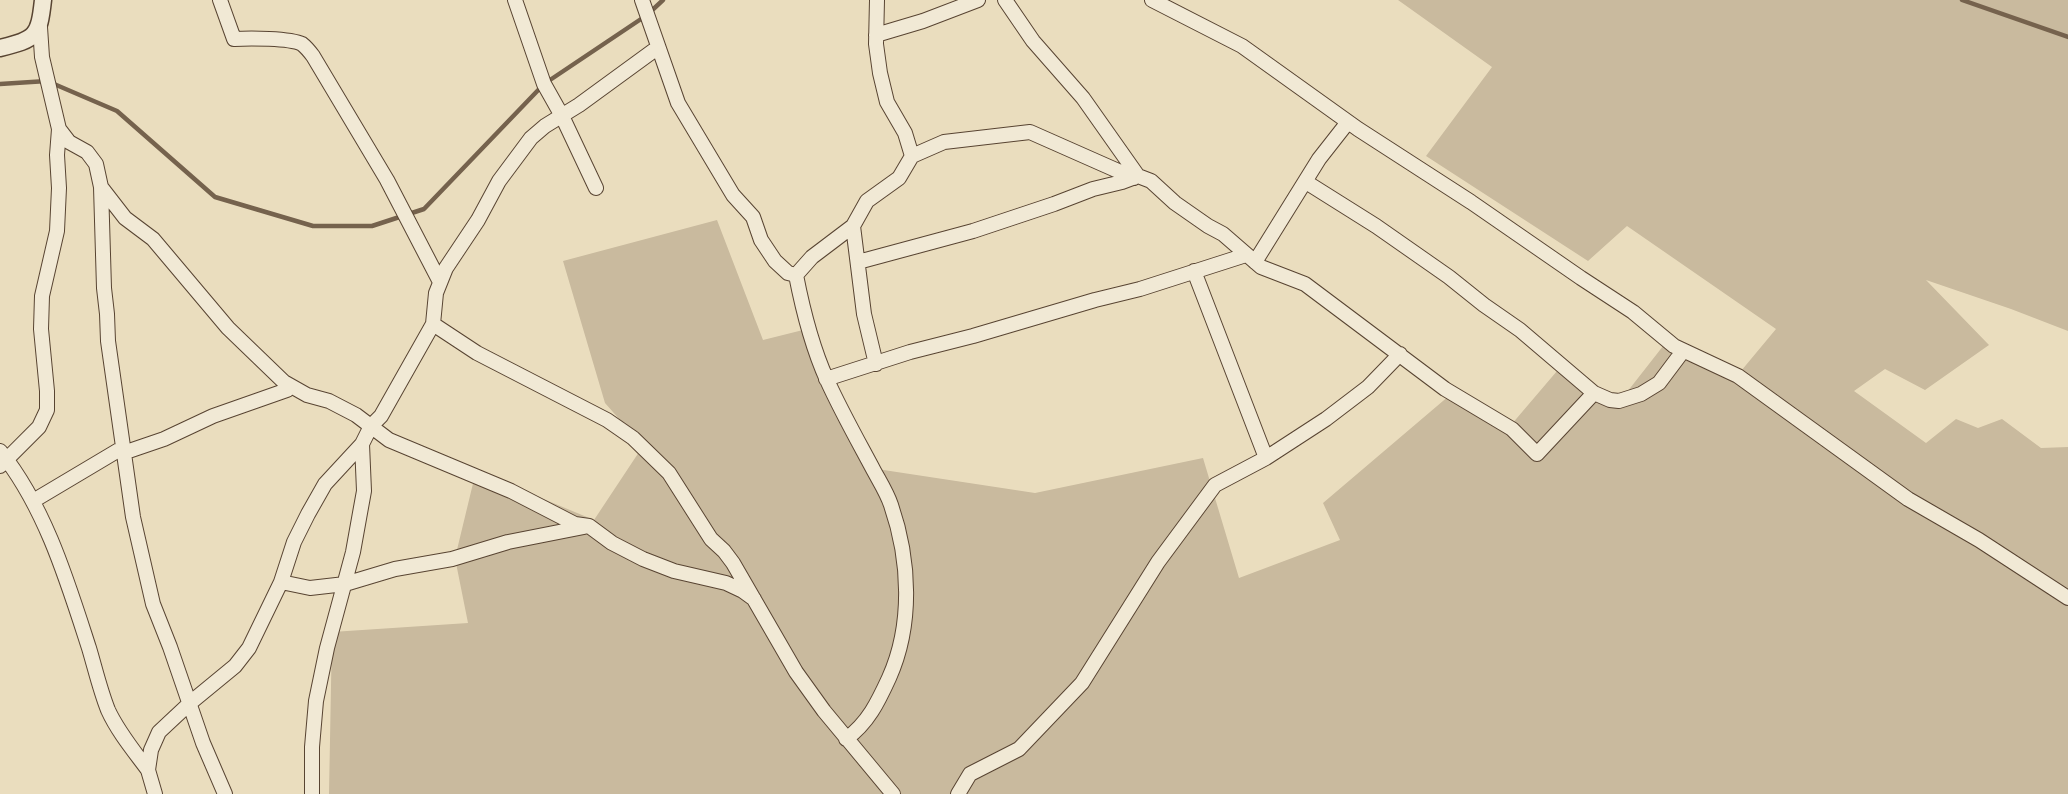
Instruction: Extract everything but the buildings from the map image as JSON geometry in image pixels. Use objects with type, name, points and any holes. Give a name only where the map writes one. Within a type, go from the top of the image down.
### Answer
[{"type":"street","points":[[43,0],[40,27],[42,57],[59,129],[57,231],[42,296],[41,329],[48,391],[47,410],[39,427],[2,459],[33,500],[74,602],[108,709],[132,749],[148,770],[155,794]]},
{"type":"street","points":[[220,0],[234,39],[288,40],[304,45],[313,56],[387,180],[440,282]]},
{"type":"street","points":[[515,0],[541,76],[596,188]]},
{"type":"street","points":[[642,0],[678,103],[733,195],[753,217],[761,240],[775,261],[788,273],[796,276]]},
{"type":"street","points":[[877,0],[876,35],[880,73],[887,102],[904,133],[912,156]]},
{"type":"street","points":[[876,35],[923,21],[978,0]]},
{"type":"street","points":[[1005,0],[1033,41],[1084,98],[1136,177]]},
{"type":"street","points":[[1152,0],[1242,46],[1348,122],[1471,202],[1633,312],[1674,346],[1738,376],[1908,499],[1979,540],[2068,598]]},
{"type":"street","points":[[0,48],[25,42],[40,27]]},
{"type":"street","points":[[148,770],[151,750],[159,732],[190,703],[235,666],[249,648],[281,582],[294,542],[325,484],[362,444],[371,426],[381,416],[433,324],[436,293],[446,268],[478,220],[499,181],[530,138],[653,51],[659,49]]},
{"type":"street","points":[[826,379],[910,352],[973,336],[1094,300],[1140,289],[1194,271],[1251,259],[1348,122]]},
{"type":"street","points":[[59,129],[70,142],[87,152],[96,164],[101,187],[104,288],[108,340],[133,517],[154,604],[203,743],[226,794]]},
{"type":"street","points":[[796,276],[812,257],[853,226],[867,201],[899,178],[912,156],[944,142],[1030,132],[1136,177],[1151,181],[1175,203],[1223,234],[1261,267],[1305,284],[1445,389],[1512,429],[1537,454],[1594,393]]},
{"type":"street","points":[[858,262],[973,231],[1093,189],[1136,177]]},
{"type":"street","points":[[1306,182],[1376,226],[1449,277],[1484,305],[1520,330],[1594,393],[1619,401],[1641,394],[1659,383],[1683,351]]},
{"type":"street","points":[[101,187],[125,218],[153,239],[162,253],[228,328],[273,372],[291,386],[307,395],[329,401],[356,415],[389,440],[511,491],[575,524],[589,526],[612,543],[643,559],[674,571],[726,583],[754,599]]},
{"type":"street","points":[[853,226],[864,314],[876,364]]},
{"type":"street","points":[[1194,271],[1266,458]]},
{"type":"street","points":[[796,276],[803,311],[826,379],[891,503],[903,547],[906,589],[904,629],[896,663],[877,706],[859,729],[846,739]]},
{"type":"street","points":[[433,324],[477,353],[600,416],[633,438],[669,473],[711,539],[724,551],[733,564],[796,672],[846,739],[893,794]]},
{"type":"street","points":[[958,794],[970,774],[1019,749],[1082,683],[1158,562],[1215,485],[1266,458],[1326,419],[1361,392],[1400,354]]},
{"type":"street","points":[[33,500],[118,451],[123,452],[164,439],[213,416],[287,390],[291,386]]},
{"type":"street","points":[[312,794],[312,747],[316,701],[327,648],[353,552],[364,491],[362,444]]},
{"type":"street","points":[[281,582],[310,588],[345,584],[395,568],[452,559],[508,542],[589,526]]},
{"type":"shaded area","points":[[1398,0],[2068,0],[2068,331],[1926,280],[1989,345],[1925,390],[1885,369],[1854,391],[1926,443],[1956,419],[1978,428],[2002,419],[2041,448],[2068,447],[2068,794],[329,794],[332,632],[468,623],[455,558],[476,471],[594,520],[643,446],[605,403],[563,261],[717,220],[763,340],[807,329],[877,469],[1035,493],[1203,458],[1239,578],[1340,540],[1323,503],[1450,395],[1511,425],[1557,371],[1620,401],[1667,341],[1736,377],[1776,329],[1627,226],[1588,261],[1426,156],[1492,67]]},
{"type":"waterway","points":[[0,84],[47,81],[117,111],[215,197],[313,226],[372,226],[424,209],[544,84],[647,15],[663,0]]},
{"type":"waterway","points":[[1962,0],[2068,37]]}]
